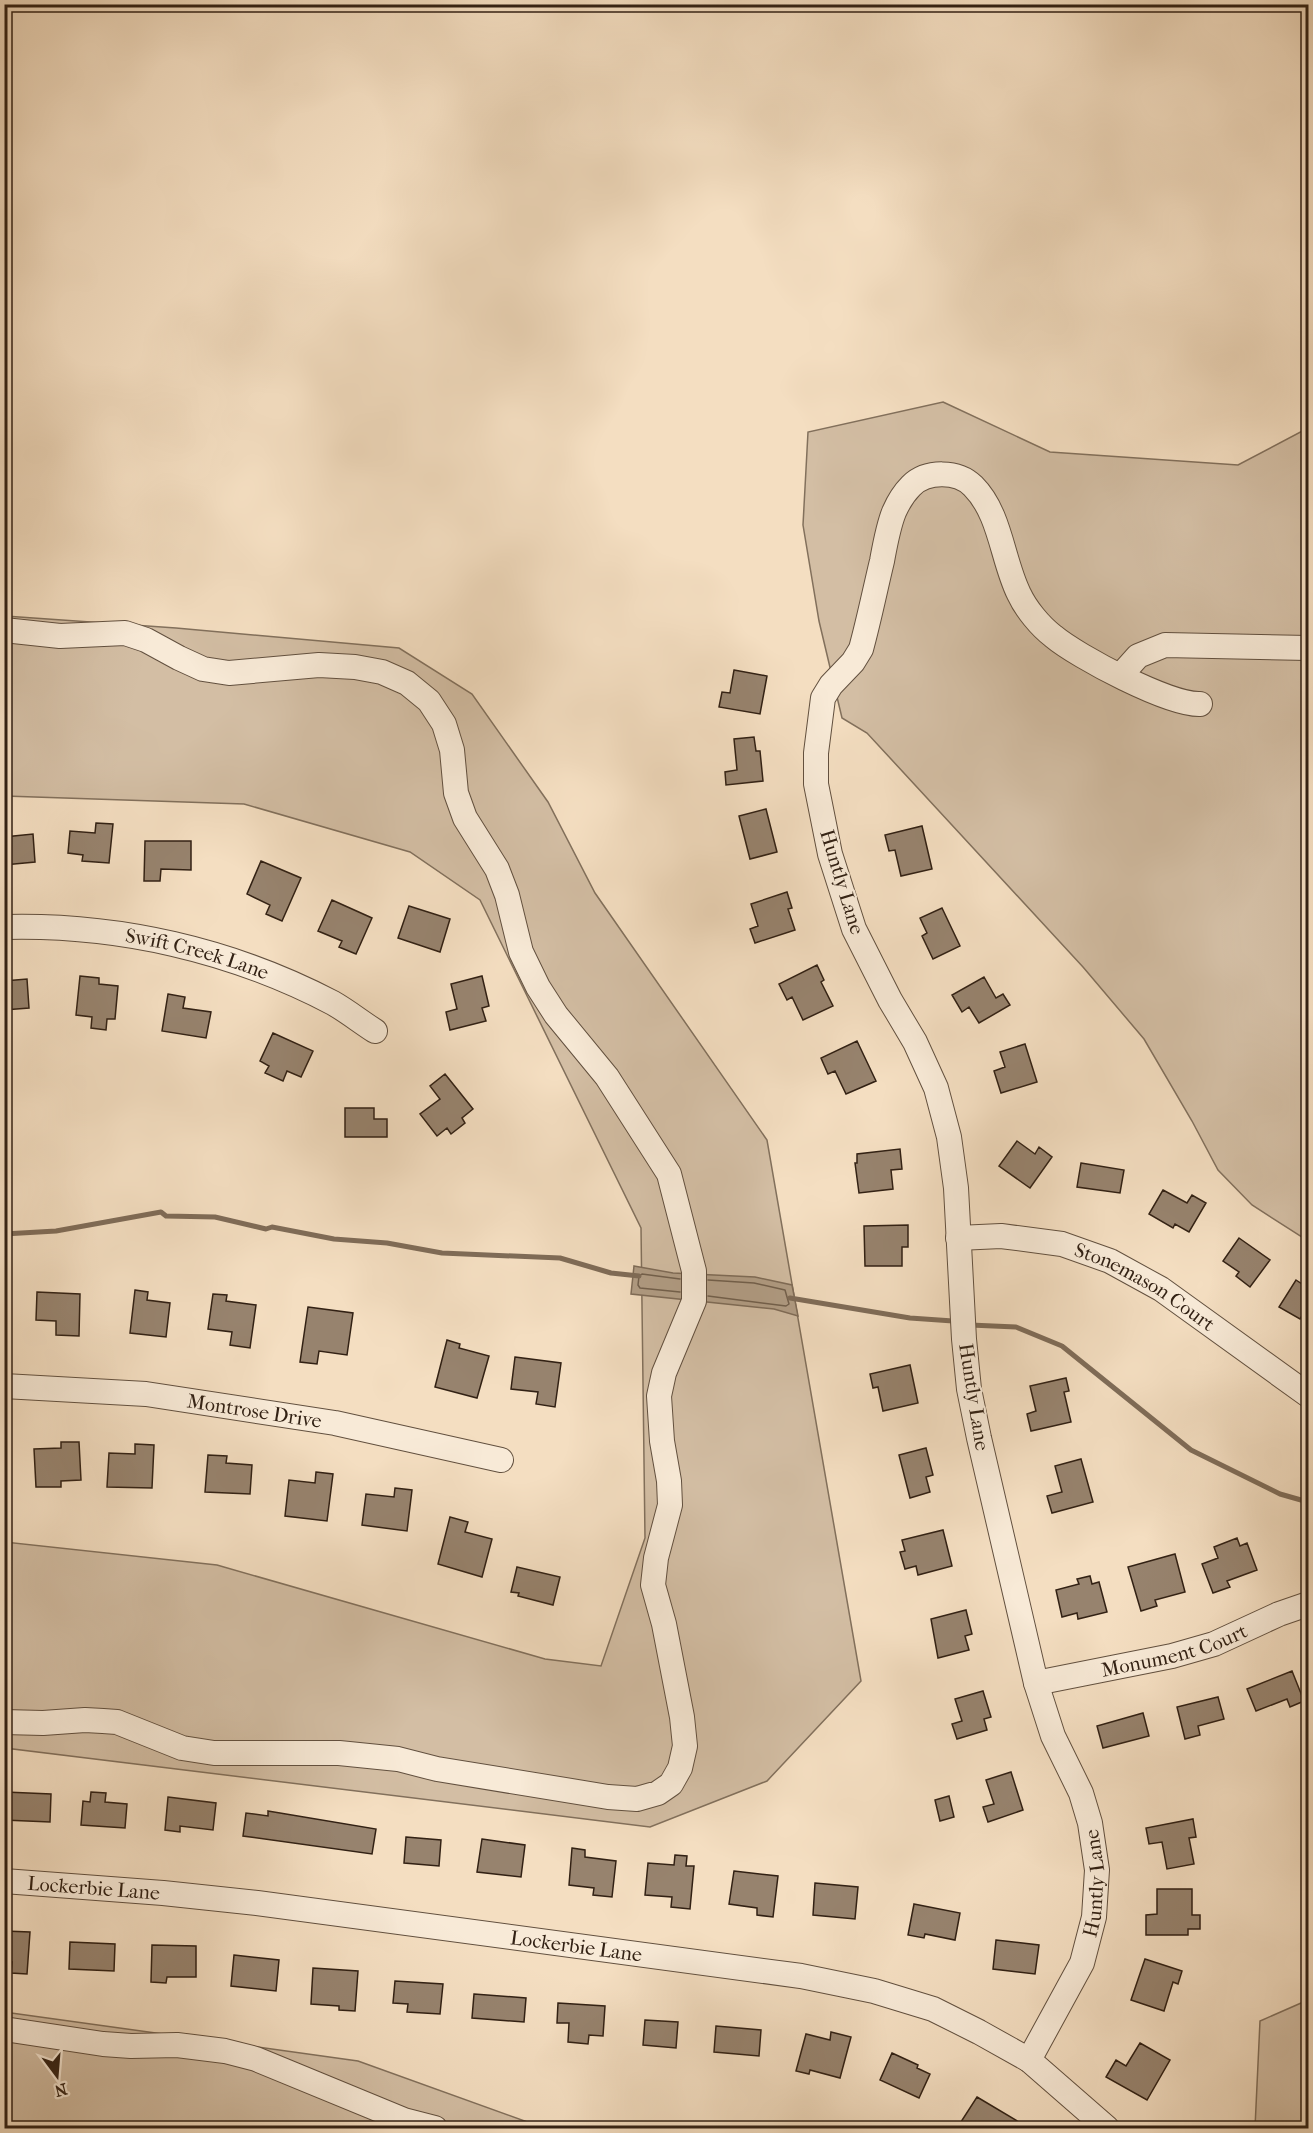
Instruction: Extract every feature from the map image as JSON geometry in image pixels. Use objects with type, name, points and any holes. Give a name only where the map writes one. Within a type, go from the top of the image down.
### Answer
[{"type":"street","name":"Huntly Lane","points":[[1029,2060],[1082,1963],[1094,1917],[1097,1870],[1090,1823],[1081,1793],[1053,1736],[1035,1683],[979,1438],[969,1389],[964,1339],[956,1188],[949,1137],[936,1088],[915,1042],[890,1000],[854,929],[830,854],[816,784],[819,729],[823,698],[861,649],[894,513],[901,498],[911,485],[920,480],[935,475],[949,474],[964,479],[975,488],[989,510],[1019,595],[1032,614],[1051,634],[1067,647],[1171,699],[1200,704]]},
{"type":"street","points":[[4,630],[60,636],[125,633],[146,640],[203,669],[229,673],[319,665],[355,667],[382,672],[407,683],[429,701],[444,724],[452,750],[456,793],[465,818],[497,869],[507,895],[525,961],[556,1015],[607,1077],[669,1174],[694,1271],[694,1301],[664,1372],[659,1396],[670,1505],[656,1558],[653,1585],[664,1624],[682,1717],[685,1746],[680,1768],[671,1784],[658,1793],[637,1799],[608,1797],[437,1769],[398,1759],[339,1753],[214,1753],[182,1748],[110,1721],[85,1720],[43,1724],[4,1722]]},
{"type":"street","points":[[1121,675],[1138,656],[1165,645],[1308,648]]},
{"type":"street","name":"Swift Creek Lane","points":[[4,927],[80,928],[132,936],[234,960],[334,1004],[375,1031]]},
{"type":"street","name":"Stonemason Court","points":[[958,1238],[1001,1236],[1062,1244],[1110,1261],[1161,1289],[1308,1395]]},
{"type":"street","name":"Montrose Drive","points":[[4,1386],[146,1394],[335,1423],[501,1460]]},
{"type":"street","name":"Monument Court","points":[[1035,1683],[1172,1656],[1214,1644],[1279,1614],[1308,1604]]},
{"type":"street","name":"Lockerbie Lane","points":[[4,1881],[163,1893],[257,1903],[801,1976],[874,1991],[933,2008],[1029,2060],[1107,2128]]},
{"type":"street","points":[[4,2029],[103,2044],[177,2045],[225,2051],[256,2059],[404,2120],[435,2128]]},
{"type":"shaded area","points":[[943,402],[1050,452],[1238,465],[1308,428],[1308,1241],[1252,1205],[1218,1170],[1144,1039],[1083,967],[867,733],[842,718],[819,621],[803,525],[808,432]]},
{"type":"shaded area","points":[[5,616],[176,628],[399,648],[472,694],[548,802],[595,893],[767,1140],[861,1681],[767,1781],[650,1827],[5,1748],[5,1542],[217,1565],[545,1659],[601,1666],[645,1538],[641,1228],[480,900],[410,852],[244,804],[5,796]]},
{"type":"shaded area","points":[[1308,2000],[1308,2128],[1255,2128],[1260,2021]]},
{"type":"shaded area","points":[[4,2012],[358,2061],[544,2128],[5,2128]]},
{"type":"water","points":[[634,1266],[673,1273],[755,1277],[792,1285],[798,1316],[774,1309],[631,1294]]},
{"type":"building","points":[[734,670],[767,676],[760,714],[719,707],[722,692],[730,693]]},
{"type":"building","points":[[754,737],[756,751],[760,751],[763,781],[726,785],[725,772],[737,770],[734,739]]},
{"type":"building","points":[[766,809],[777,852],[750,859],[739,816]]},
{"type":"building","points":[[96,823],[113,824],[109,863],[82,861],[83,855],[68,853],[70,831],[95,833]]},
{"type":"building","points":[[922,826],[932,869],[901,876],[895,850],[889,851],[885,835]]},
{"type":"building","points":[[33,834],[35,862],[4,865],[4,837]]},
{"type":"building","points":[[145,841],[191,841],[191,870],[161,869],[160,881],[144,881]]},
{"type":"building","points":[[261,861],[301,878],[282,921],[266,914],[270,905],[247,894]]},
{"type":"building","points":[[787,892],[792,908],[788,909],[795,930],[755,943],[750,929],[758,926],[751,904]]},
{"type":"building","points":[[332,900],[372,918],[356,954],[339,947],[342,941],[318,931]]},
{"type":"building","points":[[409,906],[450,919],[440,952],[398,938]]},
{"type":"building","points":[[942,908],[960,946],[933,959],[922,936],[927,933],[920,918]]},
{"type":"building","points":[[817,965],[824,980],[821,982],[833,1006],[803,1020],[792,997],[787,1000],[779,984]]},
{"type":"building","points":[[80,976],[99,978],[99,984],[118,986],[115,1019],[107,1019],[106,1030],[91,1028],[92,1017],[76,1015]]},
{"type":"building","points":[[482,976],[489,1006],[482,1008],[486,1021],[450,1030],[446,1012],[457,1009],[451,984]]},
{"type":"building","points":[[984,977],[996,998],[1003,994],[1010,1005],[979,1023],[969,1007],[962,1012],[952,995]]},
{"type":"building","points":[[27,979],[29,1008],[4,1010],[4,981]]},
{"type":"building","points":[[168,994],[185,997],[183,1008],[211,1012],[206,1038],[162,1031]]},
{"type":"building","points":[[273,1033],[313,1051],[301,1077],[287,1071],[283,1081],[265,1073],[269,1066],[260,1061]]},
{"type":"building","points":[[857,1041],[876,1081],[846,1094],[835,1071],[828,1074],[821,1058]]},
{"type":"building","points":[[1025,1044],[1037,1082],[1001,1093],[994,1071],[1005,1067],[1000,1052]]},
{"type":"building","points":[[445,1074],[473,1109],[462,1118],[465,1123],[451,1134],[447,1128],[437,1136],[420,1114],[440,1099],[430,1086]]},
{"type":"building","points":[[345,1108],[374,1108],[374,1119],[387,1119],[387,1137],[345,1137]]},
{"type":"building","points":[[1017,1141],[1035,1154],[1039,1147],[1052,1157],[1030,1188],[999,1166]]},
{"type":"building","points":[[900,1149],[902,1169],[891,1170],[893,1189],[859,1193],[855,1163],[857,1163],[857,1154]]},
{"type":"building","points":[[1081,1163],[1124,1170],[1120,1193],[1077,1187]]},
{"type":"building","points":[[1163,1190],[1187,1203],[1192,1195],[1206,1203],[1189,1232],[1175,1224],[1173,1228],[1149,1214]]},
{"type":"building","points":[[908,1225],[908,1247],[902,1247],[902,1266],[865,1266],[864,1226]]},
{"type":"building","points":[[1239,1238],[1270,1260],[1250,1287],[1236,1276],[1239,1272],[1223,1261]]},
{"type":"building","points":[[1296,1280],[1308,1288],[1308,1306],[1300,1319],[1279,1307]]},
{"type":"building","points":[[135,1290],[148,1292],[147,1300],[170,1303],[166,1337],[130,1333]]},
{"type":"building","points":[[37,1292],[80,1294],[79,1336],[56,1335],[56,1321],[36,1320]]},
{"type":"building","points":[[213,1294],[227,1295],[226,1301],[256,1305],[250,1348],[230,1345],[232,1332],[208,1329]]},
{"type":"building","points":[[308,1307],[353,1313],[347,1355],[319,1351],[317,1364],[300,1362]]},
{"type":"building","points":[[447,1340],[460,1344],[459,1348],[489,1356],[477,1398],[435,1387]]},
{"type":"building","points":[[515,1357],[561,1363],[555,1407],[536,1404],[538,1392],[511,1389]]},
{"type":"building","points":[[910,1365],[918,1403],[883,1411],[878,1387],[873,1388],[870,1374]]},
{"type":"building","points":[[1066,1378],[1069,1391],[1064,1392],[1071,1422],[1031,1431],[1027,1414],[1036,1411],[1030,1386]]},
{"type":"building","points":[[61,1442],[79,1442],[81,1480],[61,1481],[61,1487],[36,1487],[34,1449],[61,1448]]},
{"type":"building","points":[[135,1444],[154,1445],[152,1488],[107,1487],[109,1453],[135,1454]]},
{"type":"building","points":[[926,1448],[933,1475],[926,1477],[930,1492],[910,1498],[899,1455]]},
{"type":"building","points":[[208,1455],[227,1456],[226,1463],[252,1465],[250,1494],[205,1492]]},
{"type":"building","points":[[1081,1459],[1093,1502],[1052,1513],[1047,1496],[1062,1492],[1055,1466]]},
{"type":"building","points":[[316,1472],[333,1474],[327,1521],[285,1516],[289,1480],[315,1483]]},
{"type":"building","points":[[395,1488],[412,1490],[407,1531],[362,1525],[366,1494],[394,1497]]},
{"type":"building","points":[[450,1517],[468,1522],[465,1532],[492,1539],[482,1577],[438,1564]]},
{"type":"building","points":[[943,1530],[952,1566],[918,1575],[916,1566],[905,1569],[900,1552],[905,1551],[902,1540]]},
{"type":"building","points":[[1237,1538],[1240,1546],[1247,1543],[1257,1570],[1227,1581],[1230,1587],[1213,1593],[1202,1564],[1218,1558],[1214,1547]]},
{"type":"building","points":[[1175,1554],[1185,1592],[1155,1600],[1157,1606],[1141,1611],[1128,1567]]},
{"type":"building","points":[[517,1567],[560,1577],[553,1605],[511,1592]]},
{"type":"building","points":[[1090,1576],[1092,1584],[1099,1582],[1107,1612],[1078,1619],[1077,1613],[1062,1617],[1056,1590],[1079,1584],[1077,1579]]},
{"type":"building","points":[[966,1610],[972,1634],[965,1636],[969,1650],[938,1658],[931,1619]]},
{"type":"building","points":[[1292,1671],[1304,1701],[1290,1707],[1287,1699],[1256,1711],[1247,1689]]},
{"type":"building","points":[[983,1691],[991,1717],[984,1719],[987,1730],[957,1739],[952,1724],[962,1721],[955,1699]]},
{"type":"building","points":[[1218,1697],[1224,1719],[1198,1726],[1200,1735],[1185,1739],[1177,1707]]},
{"type":"building","points":[[1143,1713],[1149,1736],[1103,1748],[1097,1726]]},
{"type":"building","points":[[1011,1772],[1023,1810],[988,1822],[983,1807],[994,1804],[986,1780]]},
{"type":"building","points":[[5,1792],[51,1794],[50,1822],[4,1820]]},
{"type":"building","points":[[91,1792],[106,1793],[105,1802],[127,1804],[125,1828],[81,1825],[83,1801],[90,1802]]},
{"type":"building","points":[[949,1796],[954,1817],[940,1821],[935,1800]]},
{"type":"building","points":[[168,1797],[216,1803],[213,1830],[180,1826],[180,1832],[165,1830]]},
{"type":"building","points":[[268,1811],[376,1829],[372,1854],[243,1836],[246,1813],[268,1816]]},
{"type":"building","points":[[1193,1819],[1196,1837],[1189,1838],[1194,1864],[1167,1869],[1162,1842],[1149,1844],[1146,1828]]},
{"type":"building","points":[[406,1837],[441,1840],[439,1866],[404,1863]]},
{"type":"building","points":[[482,1839],[525,1845],[521,1877],[477,1872]]},
{"type":"building","points":[[572,1848],[585,1850],[585,1857],[616,1861],[612,1897],[593,1895],[594,1888],[569,1885]]},
{"type":"building","points":[[675,1855],[687,1856],[686,1866],[694,1866],[690,1909],[671,1907],[672,1897],[645,1895],[648,1863],[674,1865]]},
{"type":"building","points":[[734,1871],[778,1876],[773,1917],[757,1915],[757,1908],[729,1904]]},
{"type":"building","points":[[815,1883],[858,1887],[855,1919],[813,1915]]},
{"type":"building","points":[[1157,1889],[1192,1889],[1192,1915],[1200,1915],[1200,1929],[1188,1929],[1188,1935],[1146,1935],[1146,1915],[1157,1914]]},
{"type":"building","points":[[914,1904],[960,1913],[955,1940],[925,1934],[924,1938],[908,1935]]},
{"type":"building","points":[[4,1931],[30,1932],[27,1974],[11,1973],[12,1962],[4,1961]]},
{"type":"building","points":[[996,1940],[1039,1945],[1035,1974],[993,1969]]},
{"type":"building","points":[[70,1942],[115,1944],[114,1971],[69,1969]]},
{"type":"building","points":[[152,1945],[196,1946],[196,1977],[167,1977],[166,1983],[151,1982]]},
{"type":"building","points":[[234,1955],[279,1960],[276,1991],[231,1986]]},
{"type":"building","points":[[1145,1959],[1182,1971],[1178,1984],[1173,1982],[1164,2011],[1131,2000]]},
{"type":"building","points":[[313,1968],[358,1971],[355,2011],[339,2010],[339,2006],[311,2004]]},
{"type":"building","points":[[395,1981],[443,1984],[440,2014],[407,2012],[408,2004],[393,2003]]},
{"type":"building","points":[[474,1994],[526,1998],[524,2022],[472,2018]]},
{"type":"building","points":[[558,2003],[605,2006],[603,2036],[589,2035],[588,2044],[568,2042],[569,2023],[557,2023]]},
{"type":"building","points":[[645,2020],[678,2022],[676,2048],[643,2045]]},
{"type":"building","points":[[716,2026],[761,2030],[759,2056],[714,2052]]},
{"type":"building","points":[[831,2032],[851,2037],[840,2078],[810,2070],[809,2074],[796,2071],[806,2034],[830,2040]]},
{"type":"building","points":[[1140,2043],[1170,2060],[1147,2100],[1106,2077],[1116,2060],[1126,2066]]},
{"type":"building","points":[[892,2053],[918,2065],[917,2068],[930,2074],[919,2098],[880,2080]]},
{"type":"building","points":[[977,2097],[1029,2128],[957,2128]]},
{"type":"waterway","points":[[4,1234],[56,1231],[161,1212],[166,1216],[215,1217],[266,1229],[272,1227],[334,1239],[387,1243],[442,1253],[560,1258],[611,1273],[639,1276]]},
{"type":"waterway","points":[[790,1298],[955,1323]]},
{"type":"waterway","points":[[970,1325],[1016,1327],[1062,1346],[1191,1450],[1280,1494],[1308,1502]]}]
